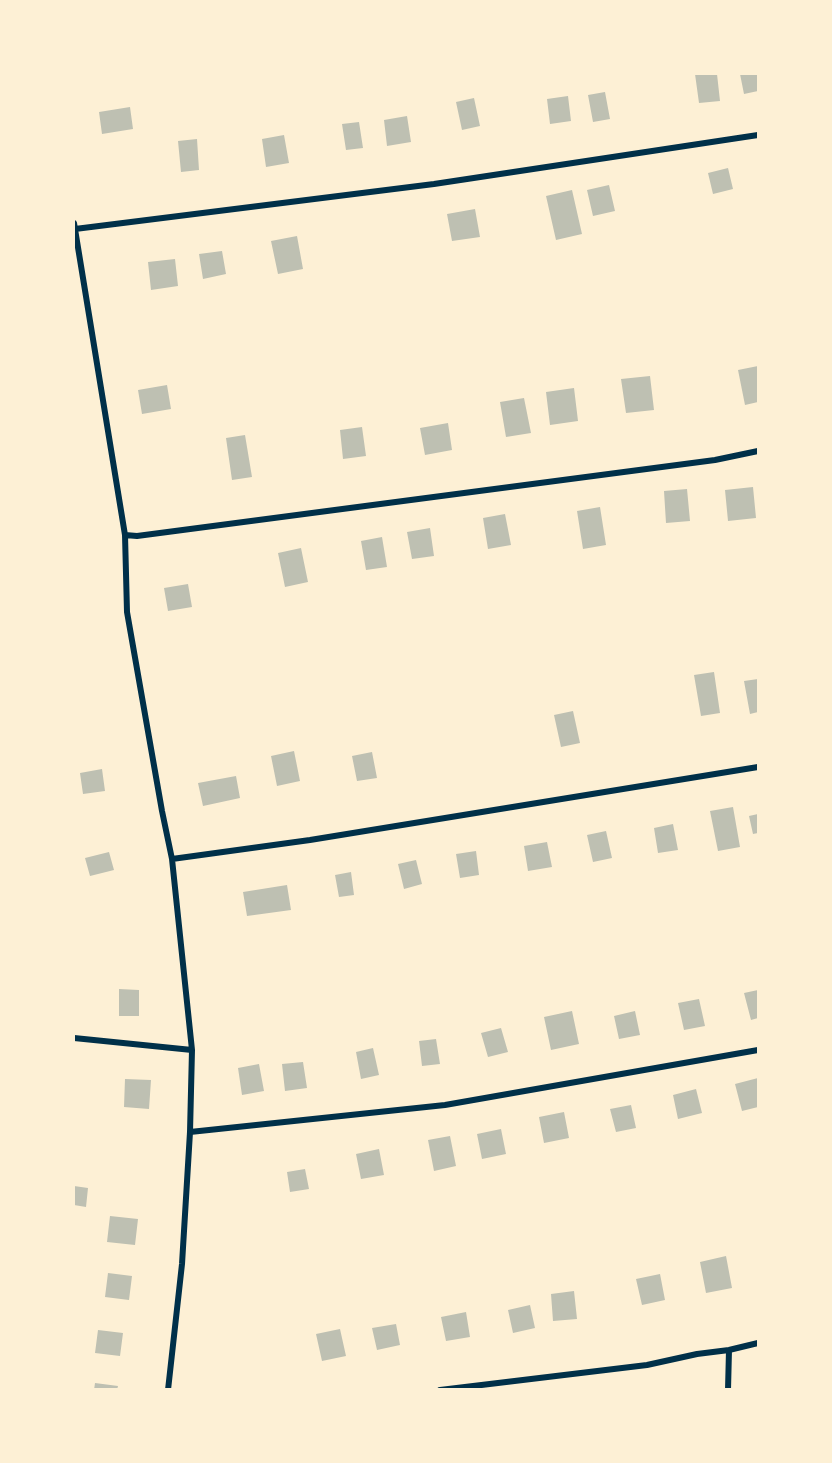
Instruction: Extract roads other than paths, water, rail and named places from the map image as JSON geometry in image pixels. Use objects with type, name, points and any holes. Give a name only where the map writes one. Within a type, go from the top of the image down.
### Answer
[{"type":"street","points":[[168,1389],[182,1264],[190,1132],[192,1050],[172,859],[127,612],[125,535],[74,226],[434,184],[759,135]]},
{"type":"street","points":[[125,535],[136,536],[255,521],[703,461],[759,451]]},
{"type":"street","points":[[172,859],[310,840],[759,767]]},
{"type":"street","points":[[74,1038],[192,1050]]},
{"type":"street","points":[[190,1132],[445,1106],[759,1050]]},
{"type":"street","points":[[440,1389],[647,1365],[759,1343]]},
{"type":"street","points":[[728,1389],[729,1350]]}]
